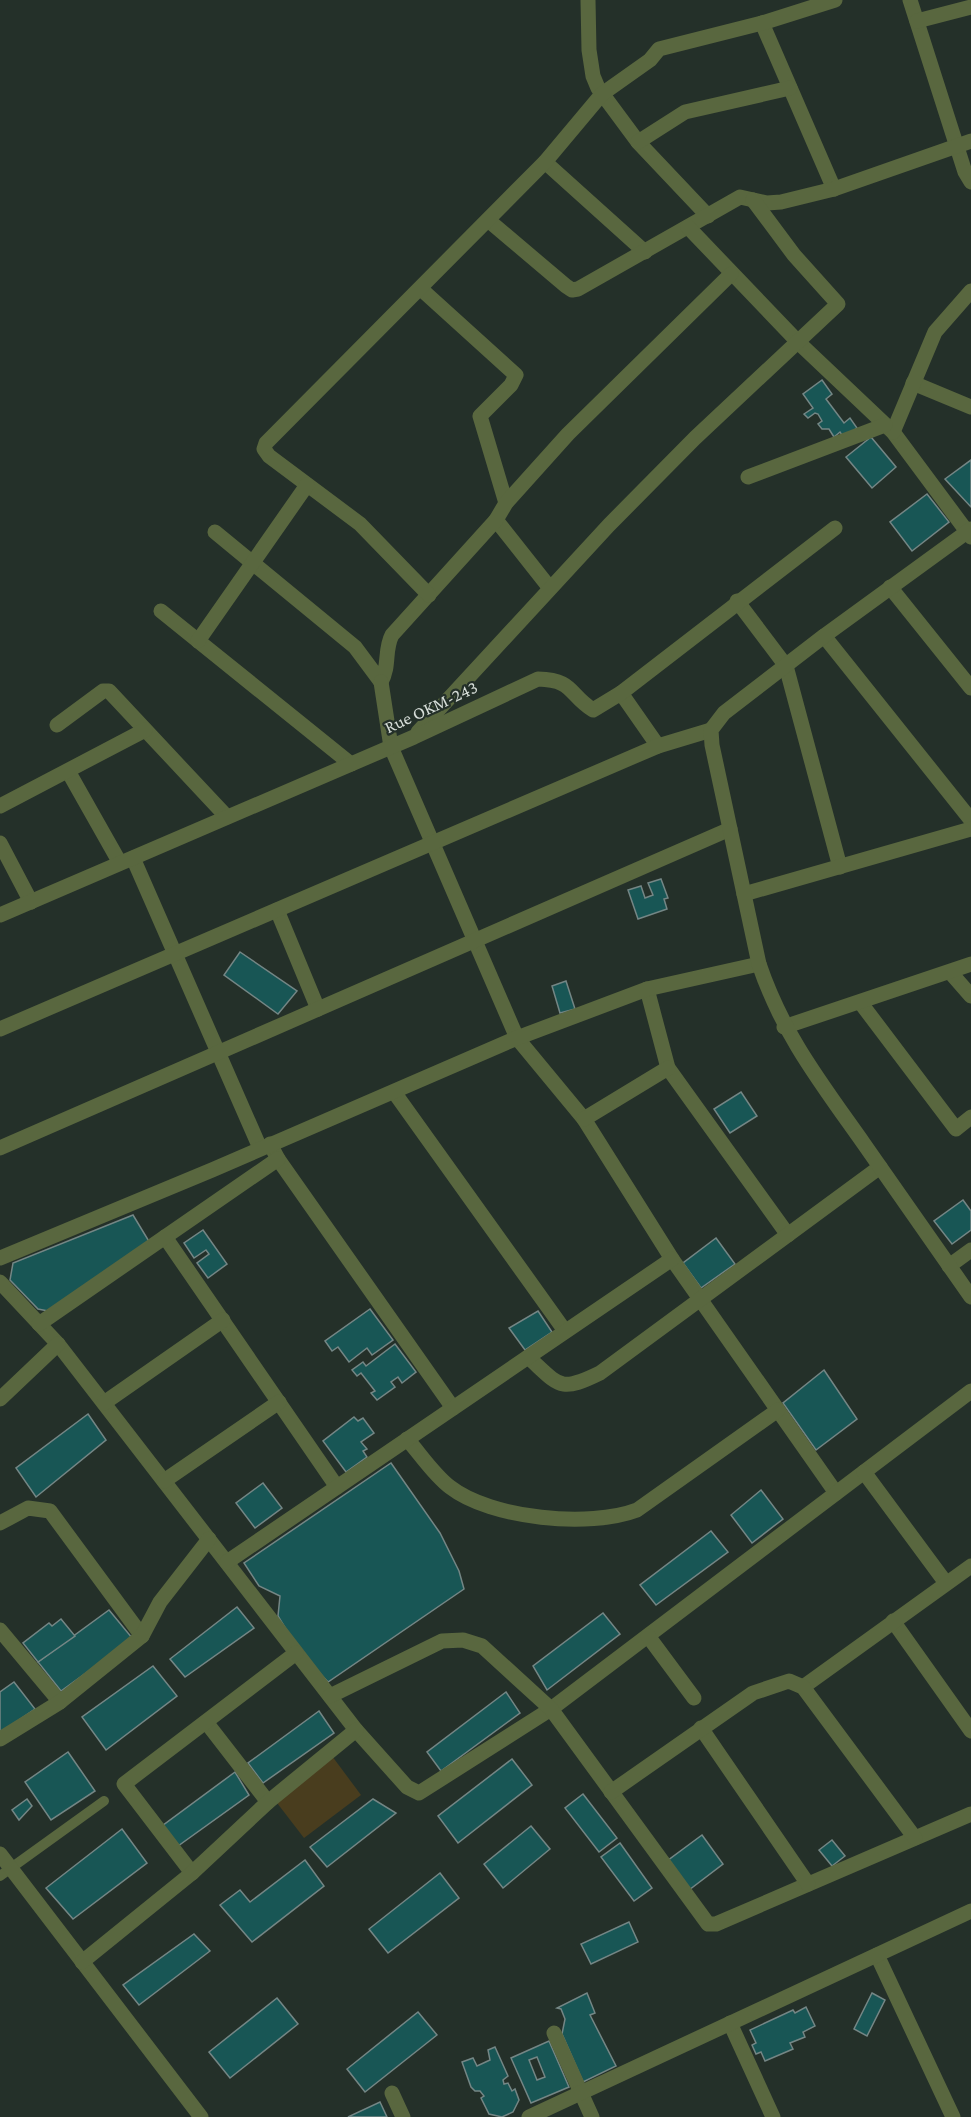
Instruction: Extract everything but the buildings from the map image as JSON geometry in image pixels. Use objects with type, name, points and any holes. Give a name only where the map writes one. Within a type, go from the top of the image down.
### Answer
[{"type":"street","points":[[588,0],[593,76],[602,94],[638,142],[708,216]]},
{"type":"street","points":[[429,595],[360,524],[268,456],[264,449],[266,443],[422,289],[545,162],[602,94],[650,60],[664,46],[762,23],[835,0]]},
{"type":"street","points":[[910,0],[964,143],[965,172],[971,182]]},
{"type":"street","points":[[917,21],[971,7]]},
{"type":"street","points":[[762,23],[834,189]]},
{"type":"street","points":[[638,142],[685,112],[790,88]]},
{"type":"street","points":[[488,220],[572,290],[645,252],[740,197],[781,202],[834,189],[964,143]]},
{"type":"street","points":[[545,162],[645,252]]},
{"type":"street","points":[[414,737],[549,587],[695,438],[838,304],[794,255],[753,200]]},
{"type":"street","points":[[0,1029],[657,746],[711,730],[724,713],[824,636],[890,587],[970,533],[889,429],[799,343],[687,227]]},
{"type":"street","points":[[381,682],[387,672],[387,644],[392,635],[496,520],[506,503],[568,434],[731,274]]},
{"type":"street","points":[[422,289],[516,375],[511,386],[480,416],[506,503]]},
{"type":"street","points":[[748,477],[889,429],[914,383],[935,332],[971,291]]},
{"type":"street","points":[[914,383],[971,407]]},
{"type":"street","points":[[198,641],[307,485]]},
{"type":"street","points":[[496,520],[549,587]]},
{"type":"street","name":"Rue OKM-243","points":[[0,915],[414,737],[538,679],[556,680],[572,688],[581,702],[593,710],[621,693],[737,601],[835,528]]},
{"type":"street","points":[[214,532],[253,561],[355,647],[381,682],[391,747],[517,1038],[584,1119],[672,1259],[836,1493]]},
{"type":"street","points":[[890,587],[971,688]]},
{"type":"street","points":[[737,601],[786,666],[840,867]]},
{"type":"street","points":[[161,611],[351,764]]},
{"type":"street","points":[[824,636],[971,820]]},
{"type":"street","points":[[57,725],[103,691],[110,691],[227,817]]},
{"type":"street","points":[[621,693],[657,746]]},
{"type":"street","points":[[0,806],[145,730]]},
{"type":"street","points":[[711,730],[759,964],[784,1027],[971,1297]]},
{"type":"street","points":[[68,771],[127,860],[175,954],[218,1053],[265,1146],[278,1160],[453,1408]]},
{"type":"street","points":[[744,894],[971,829]]},
{"type":"street","points":[[0,1148],[730,830]]},
{"type":"street","points":[[0,843],[31,902]]},
{"type":"street","points":[[276,910],[318,1009]]},
{"type":"street","points":[[0,1258],[517,1038],[647,988],[759,964]]},
{"type":"street","points":[[784,1027],[971,964]]},
{"type":"street","points":[[951,972],[971,996]]},
{"type":"street","points":[[647,988],[668,1068],[788,1235]]},
{"type":"street","points":[[860,1002],[956,1129],[971,1117]]},
{"type":"street","points":[[584,1119],[668,1068]]},
{"type":"street","points":[[394,1092],[565,1331]]},
{"type":"street","points":[[39,1324],[278,1160]]},
{"type":"street","points":[[528,1357],[556,1383],[574,1386],[600,1373],[880,1167]]},
{"type":"street","points":[[165,1237],[338,1486]]},
{"type":"street","points":[[949,1266],[971,1250]]},
{"type":"street","points":[[227,1562],[672,1259]]},
{"type":"street","points":[[0,1282],[58,1344],[356,1730],[407,1787],[418,1793],[551,1709],[971,1391]]},
{"type":"street","points":[[104,1403],[223,1320]]},
{"type":"street","points":[[0,1399],[58,1344]]},
{"type":"street","points":[[164,1481],[279,1402]]},
{"type":"street","points":[[407,1439],[451,1488],[501,1512],[570,1519],[614,1517],[637,1510],[778,1410]]},
{"type":"street","points":[[864,1472],[946,1583]]},
{"type":"street","points":[[0,1523],[28,1508],[50,1512],[142,1636]]},
{"type":"street","points":[[0,1739],[60,1702],[142,1636],[160,1602],[209,1539]]},
{"type":"street","points":[[803,1687],[971,1566]]},
{"type":"street","points":[[893,1621],[971,1731]]},
{"type":"street","points":[[0,1630],[60,1702]]},
{"type":"street","points":[[648,1636],[694,1698]]},
{"type":"street","points":[[330,1696],[442,1641],[463,1640],[482,1646],[551,1709],[708,1924],[716,1924],[971,1814]]},
{"type":"street","points":[[192,1874],[124,1784],[297,1653]]},
{"type":"street","points":[[610,1792],[753,1693],[789,1681],[803,1687],[915,1838]]},
{"type":"street","points":[[206,1722],[268,1802]]},
{"type":"street","points":[[701,1728],[808,1884]]},
{"type":"street","points":[[82,1962],[192,1874],[268,1802],[356,1730]]},
{"type":"street","points":[[0,1854],[6,1873],[82,1962],[201,2117]]},
{"type":"street","points":[[529,2117],[971,1911]]},
{"type":"street","points":[[877,1954],[953,2117]]},
{"type":"street","points":[[730,2023],[773,2117]]},
{"type":"street","points":[[554,2033],[592,2117]]},
{"type":"street","points":[[392,2093],[403,2117]]},
{"type":"lane","points":[[6,1873],[104,1801]]},
{"type":"shaded area","points":[[332,1756],[361,1795],[304,1838],[274,1799]]}]
